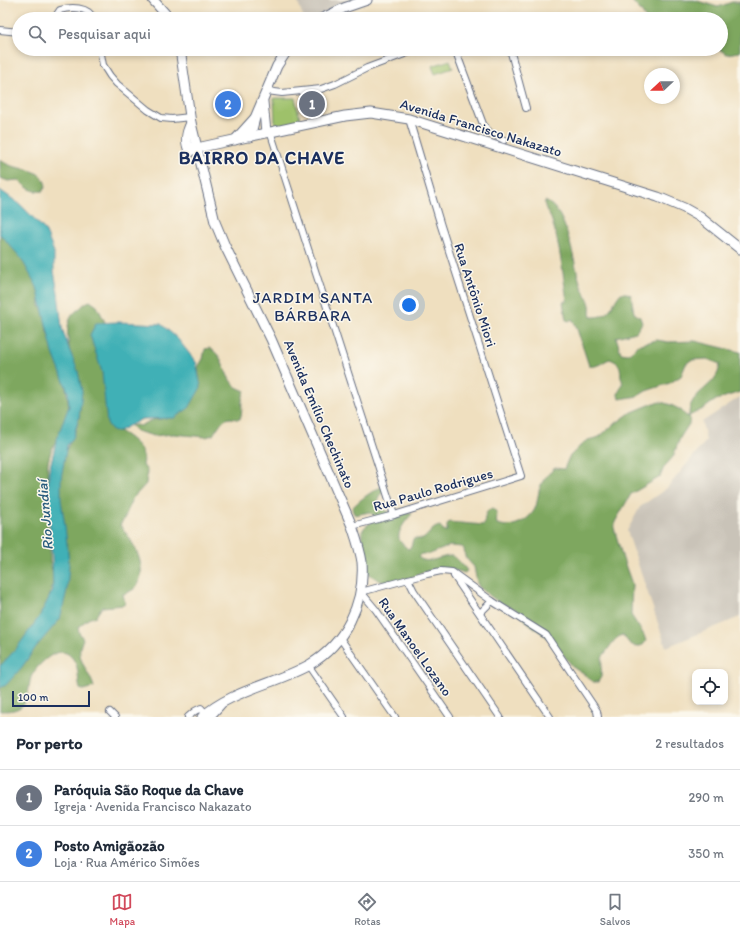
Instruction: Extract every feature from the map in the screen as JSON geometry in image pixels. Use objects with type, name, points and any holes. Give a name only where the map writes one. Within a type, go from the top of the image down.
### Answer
[{"type":"main road","points":[[153,0],[164,12]]},
{"type":"main road","points":[[336,12],[367,0]]},
{"type":"main road","points":[[181,56],[190,120]]},
{"type":"main road","points":[[250,137],[255,118],[277,66],[283,56]]},
{"type":"main road","points":[[263,101],[268,132]]},
{"type":"main road","name":"Avenida Francisco Nakazato","points":[[192,148],[345,116],[371,113],[409,119],[658,197],[700,216],[740,249]]},
{"type":"main road","points":[[235,140],[255,118]]},
{"type":"main road","name":"Avenida Emílio Chechinato","points":[[190,120],[186,134],[200,162],[215,222],[225,246],[271,338],[352,526],[359,544],[362,562],[361,592],[354,614],[340,638],[324,655],[308,665],[225,701],[211,709],[206,716]]},
{"type":"street","points":[[59,12],[60,10],[71,9],[88,12]]},
{"type":"street","points":[[0,30],[12,31]]},
{"type":"street","points":[[101,56],[103,65],[110,76],[117,84],[148,110],[161,118],[190,120]]},
{"type":"street","points":[[267,92],[287,93],[321,89],[335,84],[367,68],[399,56]]},
{"type":"street","points":[[458,56],[483,124],[489,132],[504,140]]},
{"type":"street","points":[[512,56],[526,108]]},
{"type":"street","name":"Rua Antônio Miori","points":[[409,119],[441,226],[521,476]]},
{"type":"street","points":[[268,132],[394,515]]},
{"type":"street","name":"Rua Paulo Rodrigues","points":[[352,526],[394,515],[521,476]]},
{"type":"street","points":[[361,592],[441,571],[452,572],[492,601],[546,635],[597,711],[598,717]]},
{"type":"street","points":[[452,572],[550,717]]},
{"type":"street","points":[[408,579],[414,591],[500,717]]},
{"type":"street","name":"Rua Manoel Lozano","points":[[361,592],[376,610],[450,717]]},
{"type":"street","points":[[480,613],[492,601]]},
{"type":"street","points":[[340,638],[395,717]]},
{"type":"street","points":[[308,665],[344,717]]},
{"type":"street","points":[[188,717],[195,710],[201,708],[206,716]]},
{"type":"shaded area","points":[[297,0],[350,0],[329,12],[301,12]]},
{"type":"shaded area","points":[[740,397],[740,617],[666,647],[627,531],[640,507],[667,488],[706,441],[702,422]]},
{"type":"green space","points":[[631,0],[694,0],[718,7],[732,2],[740,2],[740,52],[728,54],[728,12],[641,11]]},
{"type":"green space","points":[[450,60],[453,68],[435,74],[432,66]]},
{"type":"green space","points":[[274,98],[295,98],[301,123],[275,126]]},
{"type":"green space","points":[[0,159],[12,166],[38,174],[43,178],[46,185],[43,191],[30,189],[19,180],[8,181],[0,178]]},
{"type":"green space","points":[[545,201],[553,206],[560,215],[565,227],[582,288],[588,298],[591,317],[598,317],[607,313],[621,293],[631,295],[634,313],[640,317],[642,323],[636,332],[616,337],[621,353],[628,354],[640,344],[657,340],[668,342],[695,341],[740,352],[740,392],[716,400],[689,416],[690,407],[693,400],[709,385],[718,372],[720,364],[707,359],[691,360],[686,364],[681,376],[670,383],[646,391],[638,396],[620,399],[618,394],[622,382],[620,369],[617,363],[610,359],[598,365],[589,366],[576,326],[572,319],[569,321],[566,320],[563,302],[567,301],[559,250],[555,230],[545,206]]},
{"type":"green space","points":[[0,224],[25,253],[39,291],[40,306],[45,314],[47,332],[65,381],[69,407],[67,417],[51,451],[48,462],[46,511],[50,543],[50,562],[54,577],[53,583],[48,602],[42,616],[0,672]]},
{"type":"green space","points":[[90,301],[97,306],[106,324],[112,427],[129,437],[139,447],[144,458],[143,465],[147,471],[146,484],[132,499],[120,525],[130,539],[138,556],[141,564],[141,573],[139,581],[134,589],[123,594],[124,605],[102,607],[96,616],[88,619],[78,627],[83,639],[80,651],[81,659],[94,687],[83,690],[80,689],[78,670],[73,659],[68,654],[63,652],[57,653],[45,660],[35,670],[30,682],[27,699],[23,705],[14,710],[0,711],[0,687],[52,625],[59,460],[73,437],[80,410],[78,388],[69,350],[68,328],[73,314]]},
{"type":"green space","points":[[209,348],[218,355],[230,381],[238,388],[245,391],[242,399],[242,412],[240,419],[228,418],[220,424],[213,435],[206,437],[173,434],[154,436],[136,431],[131,426],[140,426],[152,420],[171,416],[198,387],[198,367],[203,359],[205,349]]},
{"type":"green space","points":[[661,402],[681,410],[686,416],[689,416],[689,424],[680,438],[673,457],[664,467],[660,477],[631,494],[615,522],[614,528],[632,584],[631,615],[644,635],[646,641],[643,645],[636,647],[629,643],[623,635],[617,638],[602,657],[601,677],[598,682],[593,682],[574,668],[552,641],[527,622],[517,610],[498,602],[479,587],[474,567],[465,557],[464,549],[462,547],[450,546],[430,554],[421,554],[418,557],[422,560],[430,560],[453,556],[466,569],[467,571],[465,573],[438,569],[392,583],[384,582],[375,578],[365,570],[361,537],[364,528],[373,521],[375,517],[370,512],[355,515],[352,508],[366,496],[379,488],[382,487],[385,490],[379,496],[378,500],[383,509],[395,513],[412,514],[399,532],[400,542],[408,549],[411,547],[413,539],[423,539],[437,527],[440,526],[444,531],[447,531],[447,524],[449,522],[484,525],[486,513],[492,508],[497,513],[497,524],[511,526],[523,521],[535,510],[541,485],[545,478],[555,468],[564,469],[569,457],[583,443],[599,437],[630,413],[654,403]]},
{"type":"water","points":[[0,190],[21,205],[45,230],[54,252],[54,271],[62,328],[78,371],[82,392],[79,417],[73,438],[67,445],[61,478],[61,500],[69,563],[67,590],[60,619],[36,647],[22,667],[6,685],[0,688],[0,666],[16,649],[39,617],[53,590],[48,503],[49,471],[57,438],[69,406],[68,392],[53,353],[37,287],[21,258],[0,234]]},
{"type":"water","points":[[118,322],[161,324],[177,338],[196,362],[201,387],[189,408],[174,418],[142,419],[114,432],[107,424],[102,372],[90,335],[96,323]]},
{"type":"place","name":"Posto Amigãozão","points":[[228,104]]},
{"type":"place","name":"Paróquia São Roque da Chave","points":[[312,104]]},
{"type":"district","name":"BAIRRO DA CHAVE","points":[[262,158]]},
{"type":"district","name":"JARDIM SANTA BÁRBARA","points":[[313,306]]},
{"type":"water label","name":"Rio Jundiaí","points":[[45,515]]}]
